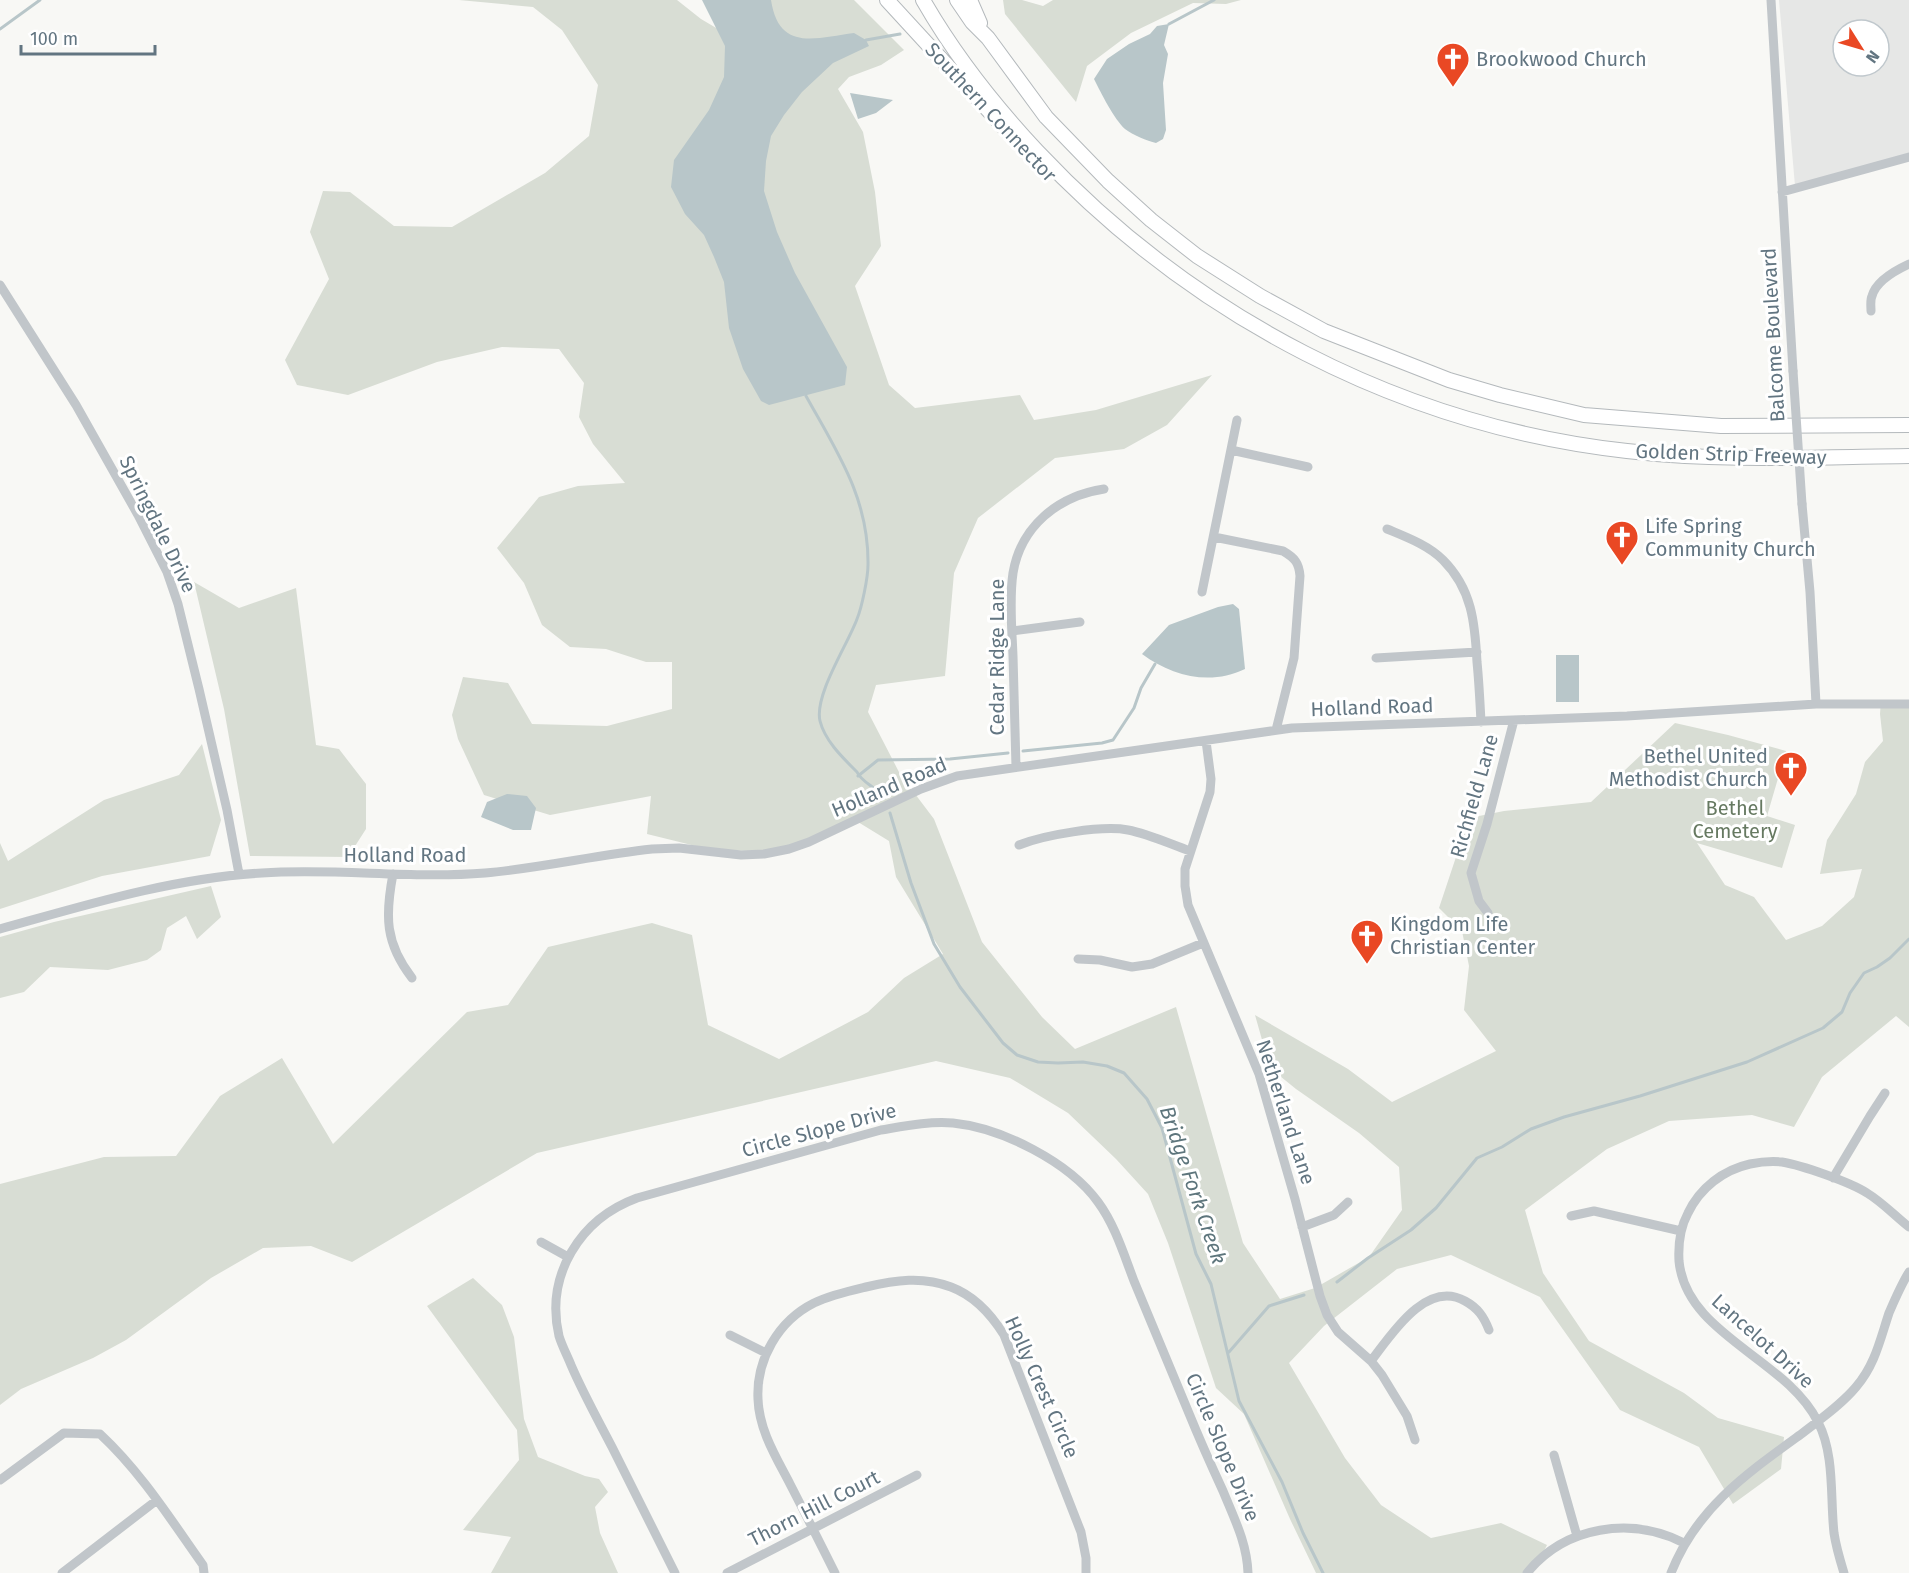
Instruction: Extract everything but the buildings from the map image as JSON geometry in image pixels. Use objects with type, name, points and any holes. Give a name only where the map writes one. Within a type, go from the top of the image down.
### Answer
[{"type":"highway","name":"Southern Connector","points":[[887,0],[975,98],[1058,183],[1102,216]]},
{"type":"highway","name":"Golden Strip Freeway","points":[[922,0],[947,38],[1002,111],[1060,175],[1102,216],[1179,277],[1269,335],[1314,359],[1442,411],[1534,436],[1625,451],[1708,457],[1909,456]]},
{"type":"highway","name":"Golden Strip Freeway","points":[[957,0],[1046,117],[1108,182],[1197,256],[1260,296],[1334,336],[1449,380],[1500,395],[1584,414],[1721,426],[1909,425]]},
{"type":"highway","points":[[970,0],[988,38]]},
{"type":"street","name":"Balcome Boulevard","points":[[1772,0],[1793,371],[1816,704]]},
{"type":"street","points":[[1782,192],[1909,157]]},
{"type":"street","points":[[1871,311],[1871,298],[1876,289],[1892,274],[1909,264]]},
{"type":"street","name":"Springdale Drive","points":[[0,285],[81,413],[138,515],[170,580],[199,689],[239,874]]},
{"type":"street","points":[[1202,592],[1237,420]]},
{"type":"street","points":[[1231,450],[1308,467]]},
{"type":"street","name":"Cedar Ridge Lane","points":[[1016,766],[1011,596],[1013,574],[1019,553],[1029,533],[1042,517],[1061,503],[1085,492],[1104,489]]},
{"type":"street","points":[[1387,529],[1428,549],[1443,560],[1465,591],[1472,609],[1481,722]]},
{"type":"street","points":[[1214,537],[1283,551],[1293,557],[1299,567],[1294,658],[1276,730]]},
{"type":"street","points":[[1012,631],[1080,622]]},
{"type":"street","points":[[1376,658],[1477,652]]},
{"type":"street","name":"Holland Road","points":[[0,929],[148,889],[239,874],[484,873],[652,849],[679,848],[733,855],[764,854],[809,842],[933,784],[976,772],[1276,730],[1364,724],[1627,716],[1816,704],[1909,704]]},
{"type":"street","name":"Richfield Lane","points":[[1488,913],[1479,901],[1471,873],[1487,824],[1514,720]]},
{"type":"street","name":"Netherland Lane","points":[[1206,741],[1211,779],[1210,792],[1185,869],[1188,905],[1259,1074],[1327,1315],[1338,1332],[1382,1375],[1407,1416],[1415,1440]]},
{"type":"street","points":[[1019,845],[1035,839],[1113,828],[1129,830],[1190,851]]},
{"type":"street","points":[[393,874],[388,902],[390,935],[397,956],[412,978]]},
{"type":"street","points":[[1078,959],[1100,960],[1132,967],[1152,964],[1203,943]]},
{"type":"street","points":[[1833,1178],[1885,1093]]},
{"type":"street","name":"Circle Slope Drive","points":[[675,1573],[562,1345],[557,1305],[568,1257],[581,1236],[593,1224],[611,1209],[626,1202],[672,1187],[881,1130],[910,1125],[952,1123],[986,1130],[1011,1139],[1070,1173],[1091,1193],[1106,1216],[1240,1530],[1246,1550],[1248,1573]]},
{"type":"street","name":"Lancelot Drive","points":[[1844,1573],[1834,1534],[1827,1453],[1818,1421],[1786,1383],[1710,1321],[1695,1304],[1681,1272],[1678,1252],[1681,1231],[1689,1211],[1700,1194],[1718,1178],[1739,1167],[1759,1162],[1781,1162],[1860,1189],[1874,1197],[1909,1227]]},
{"type":"street","points":[[1302,1227],[1334,1215],[1348,1202]]},
{"type":"street","points":[[1571,1216],[1594,1211],[1681,1231]]},
{"type":"street","points":[[541,1242],[568,1257]]},
{"type":"street","points":[[1671,1573],[1684,1543],[1729,1489],[1844,1400],[1865,1376],[1878,1352],[1890,1312],[1909,1272]]},
{"type":"street","name":"Holly Crest Circle","points":[[835,1573],[767,1439],[761,1421],[758,1393],[759,1373],[766,1353],[781,1329],[812,1304],[827,1297],[884,1283],[914,1280],[949,1286],[969,1296],[986,1310],[1004,1335],[1081,1532],[1086,1558],[1086,1573]]},
{"type":"street","points":[[1371,1362],[1407,1317],[1423,1302],[1436,1297],[1460,1298],[1472,1305],[1482,1315],[1489,1329]]},
{"type":"street","points":[[730,1335],[766,1353]]},
{"type":"street","points":[[0,1480],[64,1433],[100,1434],[121,1453],[157,1500],[203,1565],[204,1573]]},
{"type":"street","points":[[1554,1455],[1577,1536]]},
{"type":"street","name":"Thorn Hill Court","points":[[727,1573],[917,1475]]},
{"type":"street","points":[[62,1573],[157,1500]]},
{"type":"street","points":[[1527,1573],[1546,1553],[1577,1536],[1599,1530],[1630,1527],[1654,1531],[1684,1543]]},
{"type":"shaded area","points":[[702,0],[771,0],[775,17],[790,35],[813,38],[854,33],[866,40],[869,46],[833,63],[802,92],[771,136],[766,161],[764,191],[777,232],[795,273],[847,367],[845,385],[769,405],[761,401],[743,369],[729,328],[724,282],[714,257],[704,235],[685,214],[671,187],[674,160],[709,110],[724,77],[725,46]]},
{"type":"shaded area","points":[[1779,0],[1909,0],[1909,154],[1795,186]]},
{"type":"shaded area","points":[[1169,24],[1164,45],[1168,54],[1163,83],[1166,130],[1163,139],[1156,143],[1140,138],[1121,125],[1094,79],[1107,59],[1129,44],[1150,34],[1157,26]]},
{"type":"shaded area","points":[[850,93],[893,100],[876,113],[858,119]]},
{"type":"shaded area","points":[[1233,604],[1239,609],[1245,669],[1232,674],[1205,678],[1179,673],[1142,654],[1169,625],[1218,607]]},
{"type":"shaded area","points":[[1556,655],[1579,655],[1579,702],[1556,702]]},
{"type":"shaded area","points":[[507,794],[527,796],[536,808],[531,830],[513,830],[481,817],[487,802]]},
{"type":"green space","name":"Bethel Cemetery","points":[[459,0],[677,0],[701,19],[723,32],[749,0],[854,0],[904,50],[881,65],[849,77],[838,89],[863,132],[875,192],[881,246],[855,286],[889,385],[915,408],[1020,395],[1034,420],[1096,410],[1212,375],[1167,425],[1124,449],[1055,458],[978,518],[954,573],[945,676],[876,685],[868,712],[900,774],[934,819],[982,942],[1042,1017],[1075,1049],[1176,1007],[1243,1243],[1280,1299],[1315,1288],[1369,1257],[1402,1210],[1399,1167],[1359,1133],[1270,1068],[1255,1015],[1348,1069],[1392,1102],[1496,1051],[1464,1010],[1469,966],[1462,931],[1439,908],[1469,818],[1504,811],[1591,802],[1675,723],[1786,751],[1767,816],[1795,825],[1782,868],[1697,843],[1725,885],[1754,897],[1786,940],[1822,926],[1854,897],[1862,869],[1820,874],[1827,840],[1856,794],[1865,762],[1883,741],[1881,700],[1909,706],[1909,1027],[1896,1016],[1822,1077],[1794,1127],[1752,1115],[1669,1121],[1607,1149],[1525,1210],[1543,1273],[1589,1341],[1684,1393],[1718,1418],[1784,1437],[1781,1469],[1733,1504],[1699,1447],[1620,1410],[1540,1297],[1451,1255],[1397,1269],[1324,1326],[1289,1363],[1345,1458],[1381,1505],[1431,1538],[1501,1523],[1547,1545],[1533,1573],[1316,1573],[1244,1414],[1216,1388],[1168,1243],[1148,1194],[1116,1159],[1068,1113],[1010,1078],[936,1061],[537,1153],[352,1262],[311,1246],[263,1248],[211,1278],[126,1340],[93,1358],[21,1389],[0,1405],[0,1184],[104,1157],[176,1156],[220,1096],[282,1058],[333,1144],[467,1012],[508,1005],[548,947],[652,923],[692,935],[708,1025],[779,1059],[868,1012],[904,978],[943,954],[896,877],[889,841],[858,822],[791,852],[712,850],[647,834],[651,796],[550,815],[484,795],[458,739],[452,715],[463,677],[508,683],[532,724],[607,726],[672,709],[672,662],[646,662],[606,649],[570,647],[542,625],[524,583],[497,548],[539,497],[578,486],[625,483],[593,444],[579,417],[584,383],[559,349],[502,347],[437,362],[348,395],[297,385],[285,360],[329,279],[310,232],[323,191],[350,192],[394,226],[452,227],[545,173],[589,136],[598,85],[562,30],[533,7]]},
{"type":"green space","points":[[1003,0],[1022,0],[1043,6],[1053,0],[1241,0],[1226,4],[1193,3],[1131,33],[1087,66],[1076,102],[1005,14]]},
{"type":"green space","points":[[194,582],[239,608],[296,588],[316,745],[339,749],[366,784],[366,829],[348,857],[250,856],[224,709]]},
{"type":"green space","points":[[202,744],[221,820],[210,856],[102,876],[0,909],[0,843],[8,861],[104,800],[179,775]]},
{"type":"green space","points":[[211,886],[221,917],[197,939],[186,916],[167,928],[161,950],[147,960],[108,970],[50,967],[24,992],[0,998],[0,937],[54,922]]},
{"type":"green space","points":[[473,1278],[502,1305],[514,1337],[524,1419],[538,1457],[585,1476],[599,1479],[608,1492],[595,1507],[600,1533],[618,1573],[491,1573],[511,1537],[463,1530],[519,1460],[517,1430],[427,1306]]},
{"type":"waterway","points":[[0,29],[40,0]]},
{"type":"waterway","points":[[1169,24],[1214,0]]},
{"type":"waterway","points":[[866,40],[900,34]]},
{"type":"waterway","name":"Bridge Fork Creek","points":[[806,396],[849,476],[863,518],[867,541],[868,565],[863,600],[853,629],[822,698],[819,710],[820,721],[835,749],[883,798]]},
{"type":"waterway","points":[[1023,751],[1113,740],[1134,708],[1141,688],[1155,664]]},
{"type":"waterway","points":[[858,776],[878,760],[950,759],[1008,753]]},
{"type":"waterway","name":"Bridge Fork Creek","points":[[890,813],[911,883],[934,944],[960,987],[1003,1043],[1017,1055],[1038,1062],[1083,1062],[1107,1066],[1124,1073],[1147,1099],[1162,1128],[1196,1254],[1211,1284],[1239,1401],[1282,1482],[1303,1533],[1323,1573]]},
{"type":"waterway","points":[[1337,1282],[1368,1258],[1411,1230],[1436,1208],[1477,1158],[1502,1147],[1531,1129],[1747,1062],[1823,1028],[1842,1012],[1850,993],[1864,973],[1890,958],[1909,939]]},
{"type":"waterway","points":[[1229,1352],[1269,1306],[1304,1295]]},
{"type":"place","name":"Brookwood Church","points":[[1453,88]]},
{"type":"place","name":"Life Spring Community Church","points":[[1622,566]]},
{"type":"place","name":"Bethel United Methodist Church","points":[[1791,797]]},
{"type":"place","name":"Kingdom Life Christian Center","points":[[1367,965]]}]
